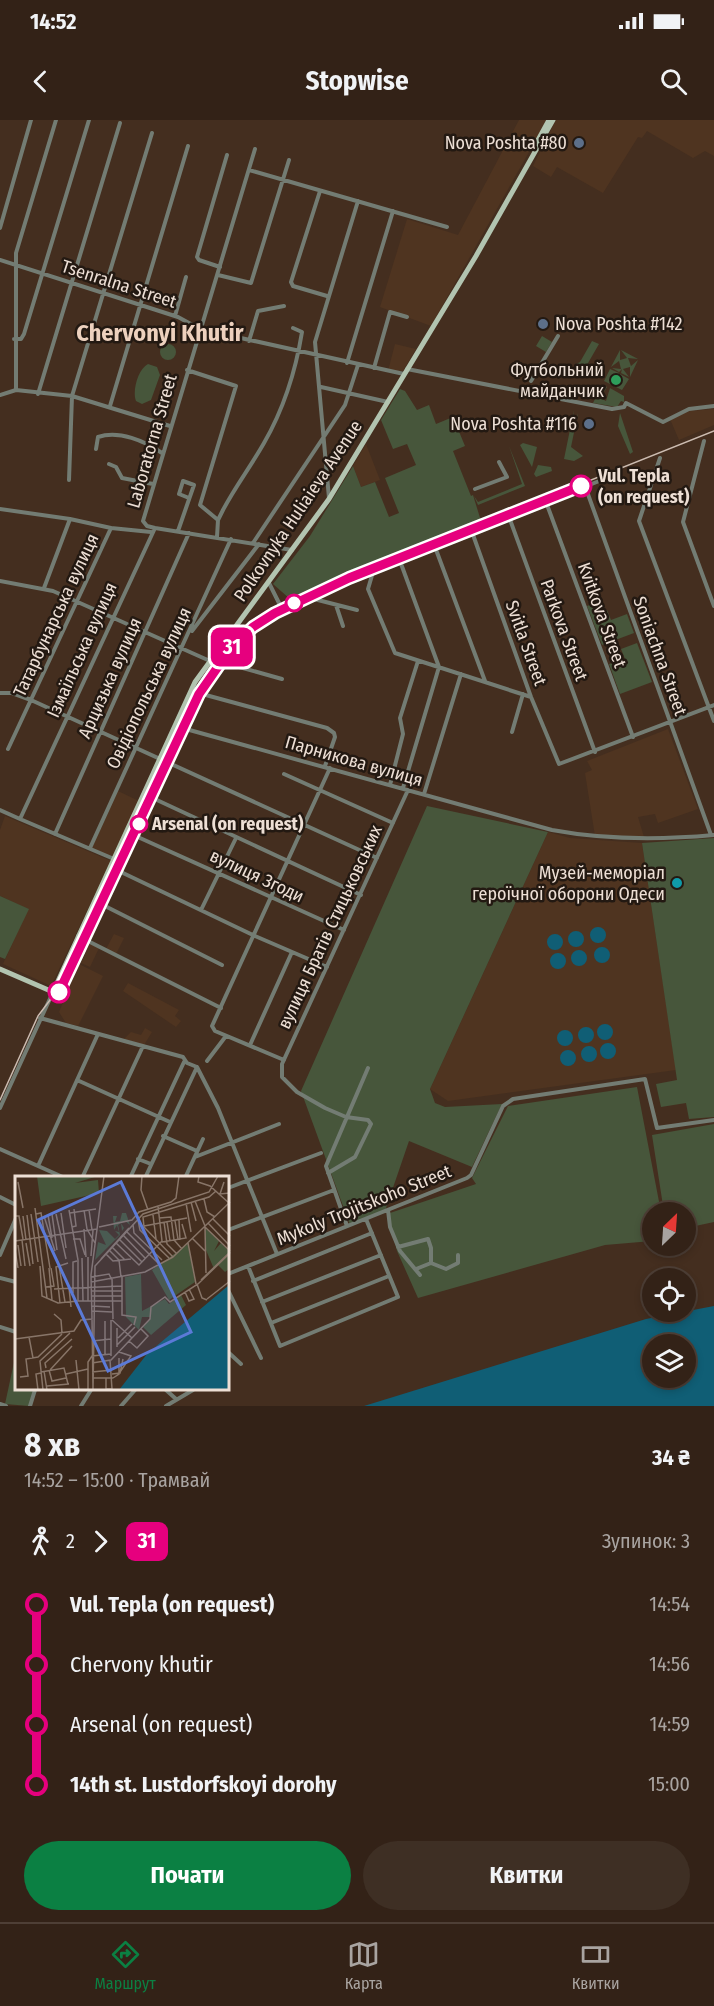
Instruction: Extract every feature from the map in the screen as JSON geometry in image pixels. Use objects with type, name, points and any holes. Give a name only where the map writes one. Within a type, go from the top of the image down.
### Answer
[{"type":"main road","name":"Polkovnyka Huliaieva Avenue","points":[[52,992],[190,691],[294,550],[329,498],[476,256],[551,120]]},
{"type":"main road","points":[[0,969],[52,992]]},
{"type":"street","points":[[0,228],[32,120]]},
{"type":"street","points":[[16,390],[14,339],[16,253],[56,120]]},
{"type":"street","points":[[14,339],[21,339],[24,333],[89,120]]},
{"type":"street","points":[[38,394],[120,123]]},
{"type":"street","points":[[69,480],[72,396],[152,133]]},
{"type":"street","points":[[110,406],[188,146]]},
{"type":"street","name":"Laboratorna Street","points":[[155,528],[147,526],[143,521],[255,149]]},
{"type":"street","points":[[220,267],[199,261],[197,257],[227,155]]},
{"type":"street","points":[[218,275],[251,283],[289,160]]},
{"type":"street","points":[[249,170],[447,227]]},
{"type":"street","points":[[320,191],[291,282],[293,286],[327,296]]},
{"type":"street","points":[[329,498],[322,437],[321,387],[315,342],[327,296],[358,201]]},
{"type":"street","points":[[347,363],[393,211]]},
{"type":"street","name":"Tsenralna Street","points":[[0,260],[175,316],[200,329],[347,363],[488,385],[612,409],[623,407],[626,403],[663,422],[689,409],[714,406]]},
{"type":"street","points":[[175,316],[186,277]]},
{"type":"street","points":[[249,341],[258,311],[284,306]]},
{"type":"street","points":[[374,368],[390,312],[407,317]]},
{"type":"street","points":[[217,537],[218,519],[265,441],[283,401],[302,332],[293,328]]},
{"type":"street","points":[[531,381],[558,336]]},
{"type":"street","points":[[253,543],[350,394],[358,365]]},
{"type":"street","points":[[187,370],[236,386],[200,506],[218,519]]},
{"type":"street","points":[[321,387],[388,402]]},
{"type":"street","points":[[0,394],[16,390],[72,396],[170,426]]},
{"type":"street","points":[[96,449],[98,437],[110,434],[147,443],[162,453]]},
{"type":"street","points":[[704,441],[683,522],[714,606]]},
{"type":"street","points":[[660,458],[639,522],[711,706],[714,721]]},
{"type":"street","points":[[475,489],[507,477],[499,462]]},
{"type":"street","points":[[110,464],[116,467],[122,478],[153,484]]},
{"type":"street","points":[[269,584],[284,611],[373,572],[619,473]]},
{"type":"street","points":[[178,531],[194,484],[183,481],[179,494],[189,498]]},
{"type":"street","name":"Soniachna Street","points":[[585,486],[712,835]]},
{"type":"street","name":"Kvitkova Street","points":[[546,502],[633,737]]},
{"type":"street","points":[[0,509],[111,528]]},
{"type":"street","name":"Parkova Street","points":[[509,517],[595,752]]},
{"type":"street","points":[[44,588],[69,519]]},
{"type":"street","name":"Татарбунарська вулиця","points":[[8,748],[111,528],[151,532]]},
{"type":"street","points":[[155,528],[294,550]]},
{"type":"street","name":"Ізмаїльська вулиця","points":[[20,819],[111,617],[151,532],[155,528]]},
{"type":"street","name":"Svitla Street","points":[[472,532],[531,697],[557,762],[563,764],[595,752]]},
{"type":"street","name":"Арцизька вулиця","points":[[54,834],[102,732],[189,533]]},
{"type":"street","name":"Овідіопольська вулиця","points":[[90,848],[231,539]]},
{"type":"street","points":[[186,638],[259,544]]},
{"type":"street","points":[[435,547],[485,682]]},
{"type":"street","points":[[400,561],[439,667],[403,788]]},
{"type":"street","points":[[373,572],[368,590],[393,652],[531,697]]},
{"type":"street","points":[[0,581],[44,588],[210,661]]},
{"type":"street","points":[[313,598],[357,610]]},
{"type":"street","points":[[336,605],[343,626]]},
{"type":"street","points":[[215,655],[232,665],[282,679]]},
{"type":"street","points":[[390,785],[404,734],[400,718],[418,661]]},
{"type":"street","points":[[424,794],[461,674]]},
{"type":"street","points":[[190,691],[327,728],[334,733],[335,737],[320,790],[213,1029],[284,1060]]},
{"type":"street","points":[[0,693],[12,693],[31,700],[377,858]]},
{"type":"street","points":[[512,732],[523,694]]},
{"type":"street","points":[[595,752],[711,706]]},
{"type":"street","name":"Парникова вулиця","points":[[174,726],[552,830],[608,838],[643,840],[712,835]]},
{"type":"street","points":[[284,774],[393,823]]},
{"type":"street","name":"вулиця Братів Стицьковських","points":[[346,1117],[308,1099],[282,1077],[284,1060],[408,790]]},
{"type":"street","points":[[143,794],[360,895]]},
{"type":"street","points":[[0,810],[90,848],[113,862],[123,873],[255,936],[327,967]]},
{"type":"street","name":"вулиця Згоди","points":[[129,826],[140,838],[344,930]]},
{"type":"street","points":[[201,910],[236,838]]},
{"type":"street","points":[[95,901],[222,965]]},
{"type":"street","points":[[78,936],[221,1008]]},
{"type":"street","points":[[250,1046],[292,952]]},
{"type":"street","points":[[0,1108],[52,992]]},
{"type":"street","points":[[40,1018],[183,1057],[184,1061],[197,1067],[219,1108],[277,1254]]},
{"type":"street","points":[[38,1166],[98,1034]]},
{"type":"street","points":[[207,1062],[226,1036]]},
{"type":"street","points":[[83,1176],[142,1046]]},
{"type":"street","points":[[131,1176],[184,1061]]},
{"type":"street","points":[[146,1176],[197,1067]]},
{"type":"street","points":[[347,1227],[326,1166],[368,1068]]},
{"type":"street","points":[[77,1080],[170,1122]]},
{"type":"street","name":"Mykoly Trojitskoho Street","points":[[230,1273],[462,1181],[471,1175],[501,1111],[510,1101],[645,1080],[657,1128],[714,1120]]},
{"type":"street","points":[[328,1173],[355,1157],[370,1126],[368,1120],[346,1117]]},
{"type":"street","points":[[195,1157],[279,1124]]},
{"type":"street","points":[[164,1136],[197,1151]]},
{"type":"street","points":[[186,1176],[202,1139]]},
{"type":"street","points":[[0,1149],[60,1176]]},
{"type":"street","points":[[230,1187],[321,1153]]},
{"type":"street","points":[[138,1159],[151,1164]]},
{"type":"street","points":[[230,1229],[334,1190]]},
{"type":"street","points":[[0,1197],[15,1204]]},
{"type":"street","points":[[388,1210],[390,1227],[398,1247],[420,1275]]},
{"type":"street","points":[[248,1266],[280,1346],[398,1298],[366,1219]]},
{"type":"street","points":[[0,1255],[15,1220]]},
{"type":"street","points":[[253,1281],[372,1233]]},
{"type":"street","points":[[398,1247],[427,1238],[431,1247],[431,1263]]},
{"type":"street","points":[[262,1302],[381,1255]]},
{"type":"street","points":[[416,1269],[431,1263],[446,1269],[458,1263],[458,1255]]},
{"type":"street","points":[[271,1323],[389,1276]]},
{"type":"street","points":[[0,1278],[15,1282]]},
{"type":"street","points":[[230,1294],[261,1358]]},
{"type":"street","points":[[0,1327],[15,1332]]},
{"type":"street","points":[[230,1354],[241,1364]]},
{"type":"street","points":[[30,1406],[34,1391]]},
{"type":"street","points":[[81,1406],[90,1391]]},
{"type":"street","points":[[121,1406],[133,1391]]},
{"type":"street","points":[[167,1391],[177,1399]]},
{"type":"street","points":[[166,1406],[190,1391]]},
{"type":"street","points":[[0,1404],[6,1406]]},
{"type":"shaded area","points":[[519,120],[547,120],[431,326],[380,307],[407,219],[458,235]]},
{"type":"shaded area","points":[[556,120],[714,120],[714,156],[705,151],[693,158],[647,131],[642,138],[638,137],[603,193],[557,167],[551,177],[533,166]]},
{"type":"shaded area","points":[[395,344],[416,349],[403,371],[388,371]]},
{"type":"shaded area","points":[[714,409],[714,425],[679,440],[670,419],[690,411]]},
{"type":"shaded area","points":[[366,444],[380,480],[361,487],[353,466]]},
{"type":"shaded area","points":[[668,729],[698,809],[658,823],[655,814],[638,817],[644,837],[595,836],[585,773],[592,770],[587,761]]},
{"type":"shaded area","points":[[118,791],[139,801],[113,858],[92,848]]},
{"type":"shaded area","points":[[5,816],[111,861],[51,986],[3,964],[28,909],[0,896],[0,830]]},
{"type":"shaded area","points":[[548,832],[570,838],[642,843],[676,1070],[448,1101],[430,1089]]},
{"type":"shaded area","points":[[114,934],[124,938],[116,954],[106,949]]},
{"type":"shaded area","points":[[90,943],[99,948],[90,967],[81,963]]},
{"type":"shaded area","points":[[79,964],[103,976],[78,1026],[66,1023],[59,1012]]},
{"type":"shaded area","points":[[128,983],[179,1010],[175,1016],[181,1021],[176,1027],[123,991]]},
{"type":"shaded area","points":[[145,1028],[152,1032],[144,1045],[124,1039],[131,1032],[141,1035]]},
{"type":"green space","points":[[542,336],[552,342],[546,352],[536,346]]},
{"type":"green space","points":[[592,341],[599,344],[584,370],[576,364],[580,362]]},
{"type":"green space","points":[[168,344],[174,346],[176,352],[174,358],[168,360],[162,358],[160,352],[162,346]]},
{"type":"green space","points":[[620,350],[620,360],[627,358],[621,350],[638,359],[628,358],[631,366],[638,360],[630,377],[630,367],[623,369],[629,377],[621,373],[622,369],[619,372],[612,368],[621,369],[619,361],[611,367]]},
{"type":"green space","points":[[148,364],[157,367],[160,375],[151,400],[142,404],[136,401],[135,386],[141,370]]},
{"type":"green space","points":[[610,369],[619,373],[618,377],[620,374],[629,379],[622,390],[604,381]]},
{"type":"green space","points":[[602,385],[607,387],[600,398],[606,401],[610,388],[624,396],[624,402],[621,401],[617,407],[593,403]]},
{"type":"green space","points":[[400,389],[405,391],[417,410],[429,405],[436,424],[453,417],[465,446],[453,451],[471,496],[473,495],[481,521],[290,599],[273,584],[310,536],[353,466],[361,487],[375,482],[389,517],[399,513],[385,478],[416,465],[407,444],[393,449],[381,420]]},
{"type":"green space","points":[[574,410],[572,429],[578,413],[571,447],[583,456],[574,461],[564,459]]},
{"type":"green space","points":[[620,413],[633,452],[630,454],[618,426]]},
{"type":"green space","points":[[523,443],[537,447],[532,467],[520,445]]},
{"type":"green space","points":[[509,446],[525,486],[478,505],[474,496],[478,502],[522,484]]},
{"type":"green space","points":[[538,465],[551,467],[552,471],[536,477],[534,474]]},
{"type":"green space","points":[[599,602],[602,611],[607,610],[611,620],[627,614],[634,633],[602,645],[587,606]]},
{"type":"green space","points":[[637,643],[652,682],[620,694],[609,664],[625,659],[621,649]]},
{"type":"green space","points":[[175,728],[183,730],[77,959],[72,956]]},
{"type":"green space","points":[[427,806],[548,832],[430,1089],[435,1103],[445,1107],[502,1104],[472,1167],[409,1141],[385,1211],[350,1225],[301,1091]]},
{"type":"green space","points":[[714,838],[714,1117],[689,1119],[686,1103],[661,1107],[656,1084],[677,1080],[642,843]]},
{"type":"green space","points":[[0,896],[29,909],[5,959],[0,957]]},
{"type":"green space","points":[[637,1087],[659,1202],[642,1202],[642,1242],[605,1245],[418,1298],[397,1251],[387,1214],[476,1184],[472,1178],[508,1106]]},
{"type":"green space","points":[[714,1124],[714,1222],[696,1226],[696,1202],[662,1202],[652,1135]]},
{"type":"green space","points":[[15,1358],[15,1391],[34,1391],[29,1406],[5,1404]]},
{"type":"water","points":[[595,927],[601,927],[606,935],[604,941],[595,943],[590,938],[590,932]]},
{"type":"water","points":[[573,931],[579,931],[584,939],[582,945],[573,947],[568,942],[568,936]]},
{"type":"water","points":[[552,934],[558,934],[563,942],[561,948],[552,950],[547,945],[547,939]]},
{"type":"water","points":[[599,947],[605,947],[610,955],[608,961],[599,963],[594,958],[594,952]]},
{"type":"water","points":[[576,950],[582,950],[587,958],[585,964],[576,966],[571,961],[571,955]]},
{"type":"water","points":[[555,953],[561,953],[566,961],[564,967],[555,969],[550,964],[550,958]]},
{"type":"water","points":[[602,1024],[608,1024],[613,1032],[611,1038],[602,1040],[597,1035],[597,1029]]},
{"type":"water","points":[[583,1027],[589,1027],[594,1035],[592,1041],[583,1043],[578,1038],[578,1032]]},
{"type":"water","points":[[562,1030],[568,1030],[573,1038],[571,1044],[562,1046],[557,1041],[557,1035]]},
{"type":"water","points":[[605,1043],[611,1043],[616,1051],[614,1057],[605,1059],[600,1054],[600,1048]]},
{"type":"water","points":[[586,1046],[592,1046],[597,1054],[595,1060],[586,1062],[581,1057],[581,1051]]},
{"type":"water","points":[[565,1050],[571,1050],[576,1058],[574,1064],[565,1066],[560,1061],[560,1055]]},
{"type":"water","points":[[714,1306],[714,1406],[364,1406],[642,1320],[696,1322],[696,1309]]},
{"type":"tram line","points":[[0,1100],[38,1016],[65,980],[197,693],[219,659],[245,631],[292,602],[348,577],[714,431]]},
{"type":"tram line","name":"31","points":[[59,992],[67,980],[199,694],[221,660],[246,632],[282,609],[349,578],[581,486]]},
{"type":"place","name":"Nova Poshta #80","points":[[579,143]]},
{"type":"place","name":"Nova Poshta #142","points":[[543,324]]},
{"type":"place","name":"Футбольний майданчик","points":[[616,380]]},
{"type":"place","name":"Nova Poshta #116","points":[[589,424]]},
{"type":"place","name":"Vul. Tepla (on request)","points":[[581,486]]},
{"type":"place","name":"Arsenal (on request)","points":[[139,824]]},
{"type":"place","name":"Музей-меморіал героїчної оборони Одеси","points":[[677,883]]},
{"type":"district","name":"Chervonyi Khutir","points":[[160,333]]}]
